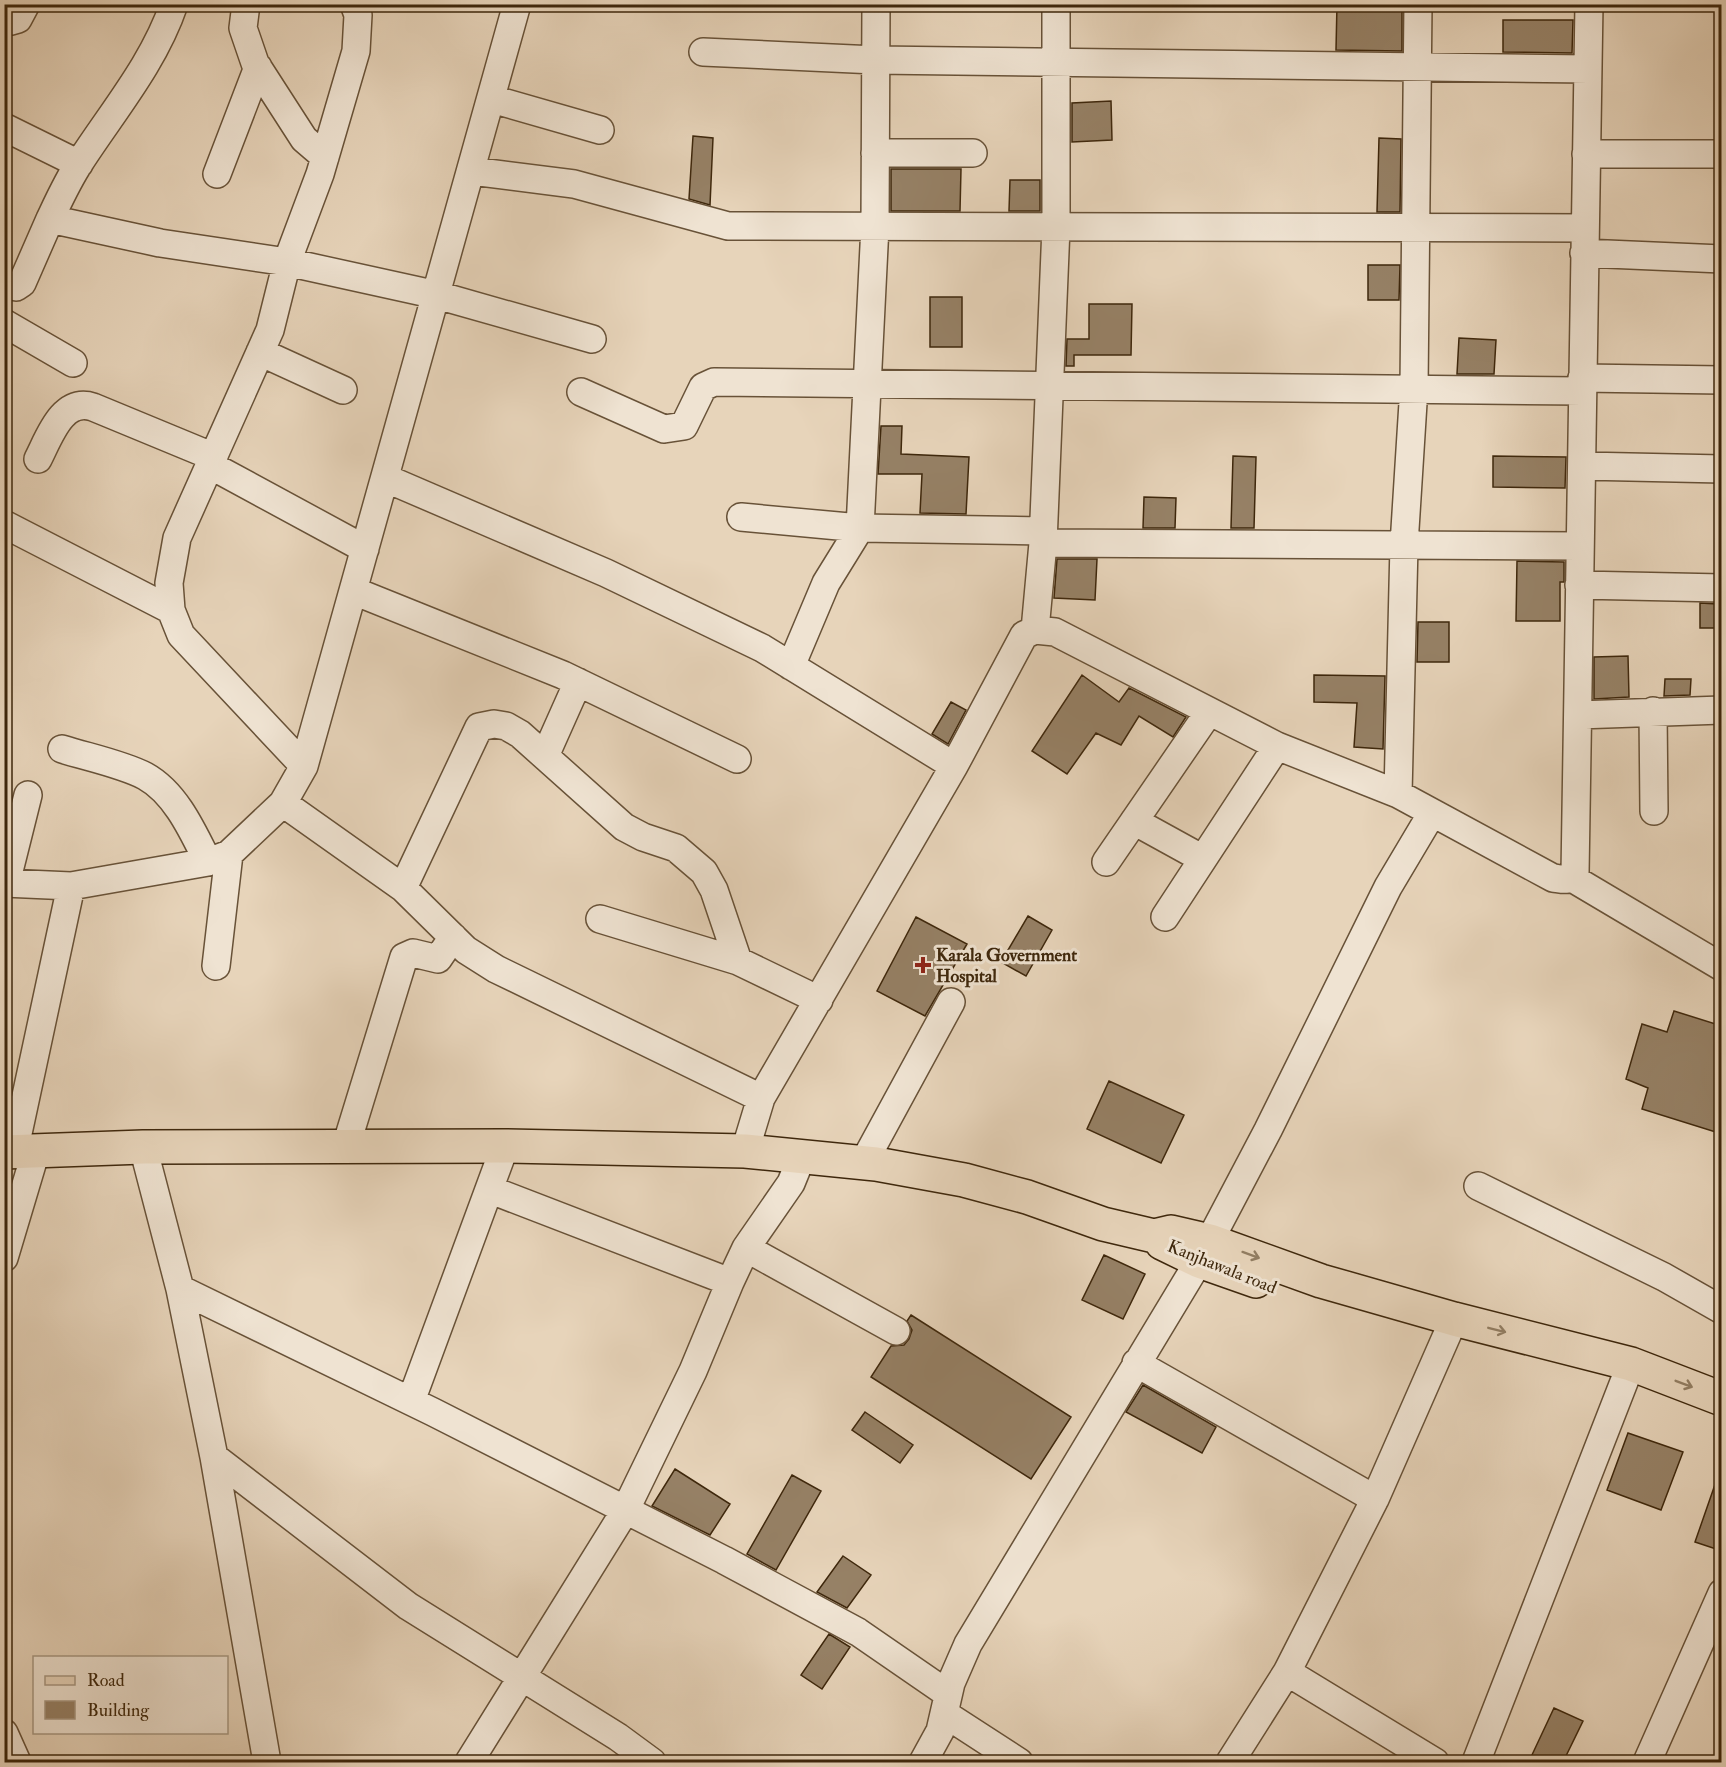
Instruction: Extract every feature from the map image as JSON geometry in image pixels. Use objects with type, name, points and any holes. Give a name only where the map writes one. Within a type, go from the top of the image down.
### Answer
[{"type":"main road","points":[[18,1152],[142,1147],[506,1146],[745,1151],[864,1162]]},
{"type":"main road","name":"Kanjhawala road","points":[[864,1162],[964,1180],[1027,1197],[1103,1224],[1154,1236],[1167,1248],[1204,1251],[1313,1303],[1449,1329],[1722,1399]]},
{"type":"main road","name":"Kanjhawala road","points":[[1626,1374],[1722,1423]]},
{"type":"street","points":[[4,18],[15,20],[26,4]]},
{"type":"street","points":[[7,292],[22,283],[50,219],[79,164],[136,81],[168,23],[174,4]]},
{"type":"street","points":[[246,4],[243,28],[258,67],[304,139],[325,157]]},
{"type":"street","points":[[304,766],[181,635],[171,609],[169,583],[177,538],[270,330],[287,262],[325,157],[356,51],[358,15],[354,4]]},
{"type":"street","points":[[28,795],[5,883],[71,886],[218,858],[283,803],[304,766],[517,4]]},
{"type":"street","points":[[791,666],[826,583],[860,528],[875,226],[876,4]]},
{"type":"street","points":[[1035,630],[1043,537],[1056,227],[1054,62],[1056,4]]},
{"type":"street","points":[[1398,794],[1404,545],[1414,387],[1418,4]]},
{"type":"street","points":[[1572,878],[1577,864],[1579,585],[1583,466],[1582,384],[1589,4]]},
{"type":"street","points":[[703,52],[874,60],[1588,69]]},
{"type":"street","points":[[217,174],[258,67]]},
{"type":"street","points":[[492,99],[600,130]]},
{"type":"street","points":[[4,127],[79,164]]},
{"type":"street","points":[[874,153],[973,153]]},
{"type":"street","points":[[1586,154],[1722,154]]},
{"type":"street","points":[[472,171],[574,184],[728,226],[1416,228],[1585,240],[1722,259]]},
{"type":"street","points":[[50,219],[160,243],[287,262],[437,295],[592,339]]},
{"type":"street","points":[[4,323],[73,363]]},
{"type":"street","points":[[260,352],[343,390]]},
{"type":"street","points":[[581,392],[664,429],[684,426],[703,387],[714,382],[1414,387],[1722,380]]},
{"type":"street","points":[[38,459],[61,416],[79,405],[93,407],[212,461],[365,549]]},
{"type":"street","points":[[1583,466],[1722,469]]},
{"type":"street","points":[[385,478],[606,573],[762,648],[954,766]]},
{"type":"street","points":[[741,518],[860,528],[1043,537],[1404,545],[1580,546]]},
{"type":"street","points":[[4,524],[171,609]]},
{"type":"street","points":[[1579,585],[1722,588]]},
{"type":"street","points":[[354,591],[578,682],[737,759]]},
{"type":"street","points":[[745,1151],[761,1098],[954,766],[1024,636],[1035,630],[1055,632],[1277,746],[1398,794],[1553,878],[1572,878],[1722,967]]},
{"type":"street","points":[[546,756],[578,682]]},
{"type":"street","points":[[1578,715],[1722,710]]},
{"type":"street","points":[[1653,711],[1654,811]]},
{"type":"street","points":[[1106,862],[1209,712]]},
{"type":"street","points":[[404,888],[479,727],[494,724],[506,726],[546,756],[624,827],[643,837],[676,848],[704,872],[714,890],[738,961]]},
{"type":"street","points":[[1165,917],[1277,746]]},
{"type":"street","points":[[62,748],[145,776],[162,788],[189,825],[218,858],[216,966]]},
{"type":"street","points":[[283,803],[404,888],[466,950],[496,969],[761,1098]]},
{"type":"street","points":[[923,1762],[933,1748],[968,1644],[1204,1251],[1268,1130],[1388,887],[1432,813]]},
{"type":"street","points":[[1134,820],[1203,860]]},
{"type":"street","points":[[4,1258],[18,1152],[71,886]]},
{"type":"street","points":[[600,919],[738,961],[819,1000]]},
{"type":"street","points":[[346,1146],[404,957],[413,953],[438,959],[453,937]]},
{"type":"street","points":[[864,1162],[951,1002]]},
{"type":"street","points":[[411,1401],[506,1146]]},
{"type":"street","points":[[142,1147],[180,1290],[214,1457],[267,1762]]},
{"type":"street","points":[[469,1762],[625,1511],[693,1371],[746,1248],[791,1183],[802,1156]]},
{"type":"street","points":[[1478,1186],[1664,1277],[1722,1310]]},
{"type":"street","points":[[491,1190],[730,1282]]},
{"type":"street","points":[[746,1248],[896,1331]]},
{"type":"street","points":[[180,1290],[411,1401],[724,1560],[858,1632],[1019,1762]]},
{"type":"street","points":[[1230,1762],[1287,1672],[1375,1499],[1449,1329]]},
{"type":"street","points":[[1136,1363],[1375,1499]]},
{"type":"street","points":[[1476,1762],[1626,1374]]},
{"type":"street","points":[[214,1457],[408,1606],[618,1737],[652,1762]]},
{"type":"street","points":[[1647,1762],[1722,1593]]},
{"type":"street","points":[[1287,1672],[1435,1762]]},
{"type":"street","points":[[4,1733],[17,1762]]},
{"type":"building","points":[[1337,4],[1402,4],[1402,51],[1336,50]]},
{"type":"building","points":[[1503,20],[1573,20],[1572,53],[1503,52]]},
{"type":"building","points":[[1111,101],[1112,140],[1072,142],[1072,103]]},
{"type":"building","points":[[693,136],[713,138],[710,205],[689,199]]},
{"type":"building","points":[[1379,138],[1401,139],[1400,212],[1377,212]]},
{"type":"building","points":[[891,169],[961,169],[960,211],[891,211]]},
{"type":"building","points":[[1010,180],[1040,180],[1040,211],[1009,211]]},
{"type":"building","points":[[1368,265],[1400,265],[1399,300],[1368,300]]},
{"type":"building","points":[[930,297],[962,297],[962,347],[930,347]]},
{"type":"building","points":[[1089,304],[1132,304],[1131,355],[1074,355],[1074,366],[1066,366],[1067,339],[1089,339]]},
{"type":"building","points":[[1459,338],[1496,340],[1494,374],[1457,374]]},
{"type":"building","points":[[881,426],[902,426],[901,454],[969,457],[966,514],[920,513],[922,474],[878,474]]},
{"type":"building","points":[[1233,456],[1256,457],[1254,528],[1231,528]]},
{"type":"building","points":[[1493,456],[1566,457],[1565,488],[1493,487]]},
{"type":"building","points":[[1144,497],[1176,498],[1175,528],[1143,528]]},
{"type":"building","points":[[1057,559],[1097,559],[1095,600],[1054,598]]},
{"type":"building","points":[[1517,561],[1564,562],[1564,582],[1560,582],[1560,621],[1516,621]]},
{"type":"building","points":[[1700,603],[1717,604],[1717,628],[1700,628]]},
{"type":"building","points":[[1418,622],[1449,622],[1449,662],[1417,662]]},
{"type":"building","points":[[1628,656],[1629,697],[1594,699],[1594,657]]},
{"type":"building","points":[[1082,675],[1119,702],[1129,688],[1186,717],[1173,737],[1139,716],[1121,745],[1096,733],[1067,774],[1032,751]]},
{"type":"building","points":[[1314,675],[1385,676],[1383,749],[1354,747],[1357,703],[1314,702]]},
{"type":"building","points":[[1665,679],[1691,679],[1690,695],[1664,696]]},
{"type":"building","points":[[951,702],[966,710],[948,744],[932,734]]},
{"type":"building","points":[[1028,916],[1052,930],[1026,976],[1001,962]]},
{"type":"building","points":[[916,917],[967,944],[925,1016],[877,991]]},
{"type":"building","points":[[1674,1011],[1722,1026],[1722,1134],[1642,1109],[1648,1088],[1626,1079],[1642,1024],[1667,1032]]},
{"type":"building","points":[[1109,1081],[1184,1115],[1161,1163],[1087,1129]]},
{"type":"building","points":[[1104,1255],[1145,1274],[1123,1319],[1082,1300]]},
{"type":"building","points":[[911,1315],[1071,1417],[1031,1479],[871,1377],[891,1346],[904,1345],[909,1339],[912,1330],[907,1321]]},
{"type":"building","points":[[1143,1385],[1216,1427],[1202,1453],[1126,1412]]},
{"type":"building","points":[[865,1412],[913,1445],[900,1463],[852,1430]]},
{"type":"building","points":[[1628,1433],[1683,1452],[1661,1510],[1607,1490]]},
{"type":"building","points":[[675,1469],[730,1504],[710,1535],[652,1506]]},
{"type":"building","points":[[1719,1473],[1722,1474],[1722,1551],[1695,1542]]},
{"type":"building","points":[[792,1475],[821,1491],[776,1570],[747,1554]]},
{"type":"building","points":[[843,1556],[871,1575],[847,1608],[817,1592]]},
{"type":"building","points":[[829,1634],[850,1647],[822,1689],[801,1675]]},
{"type":"building","points":[[1554,1708],[1583,1721],[1563,1762],[1543,1762],[1531,1757]]},
{"type":"place","name":"Karala Government Hospital","points":[[923,965]]}]
